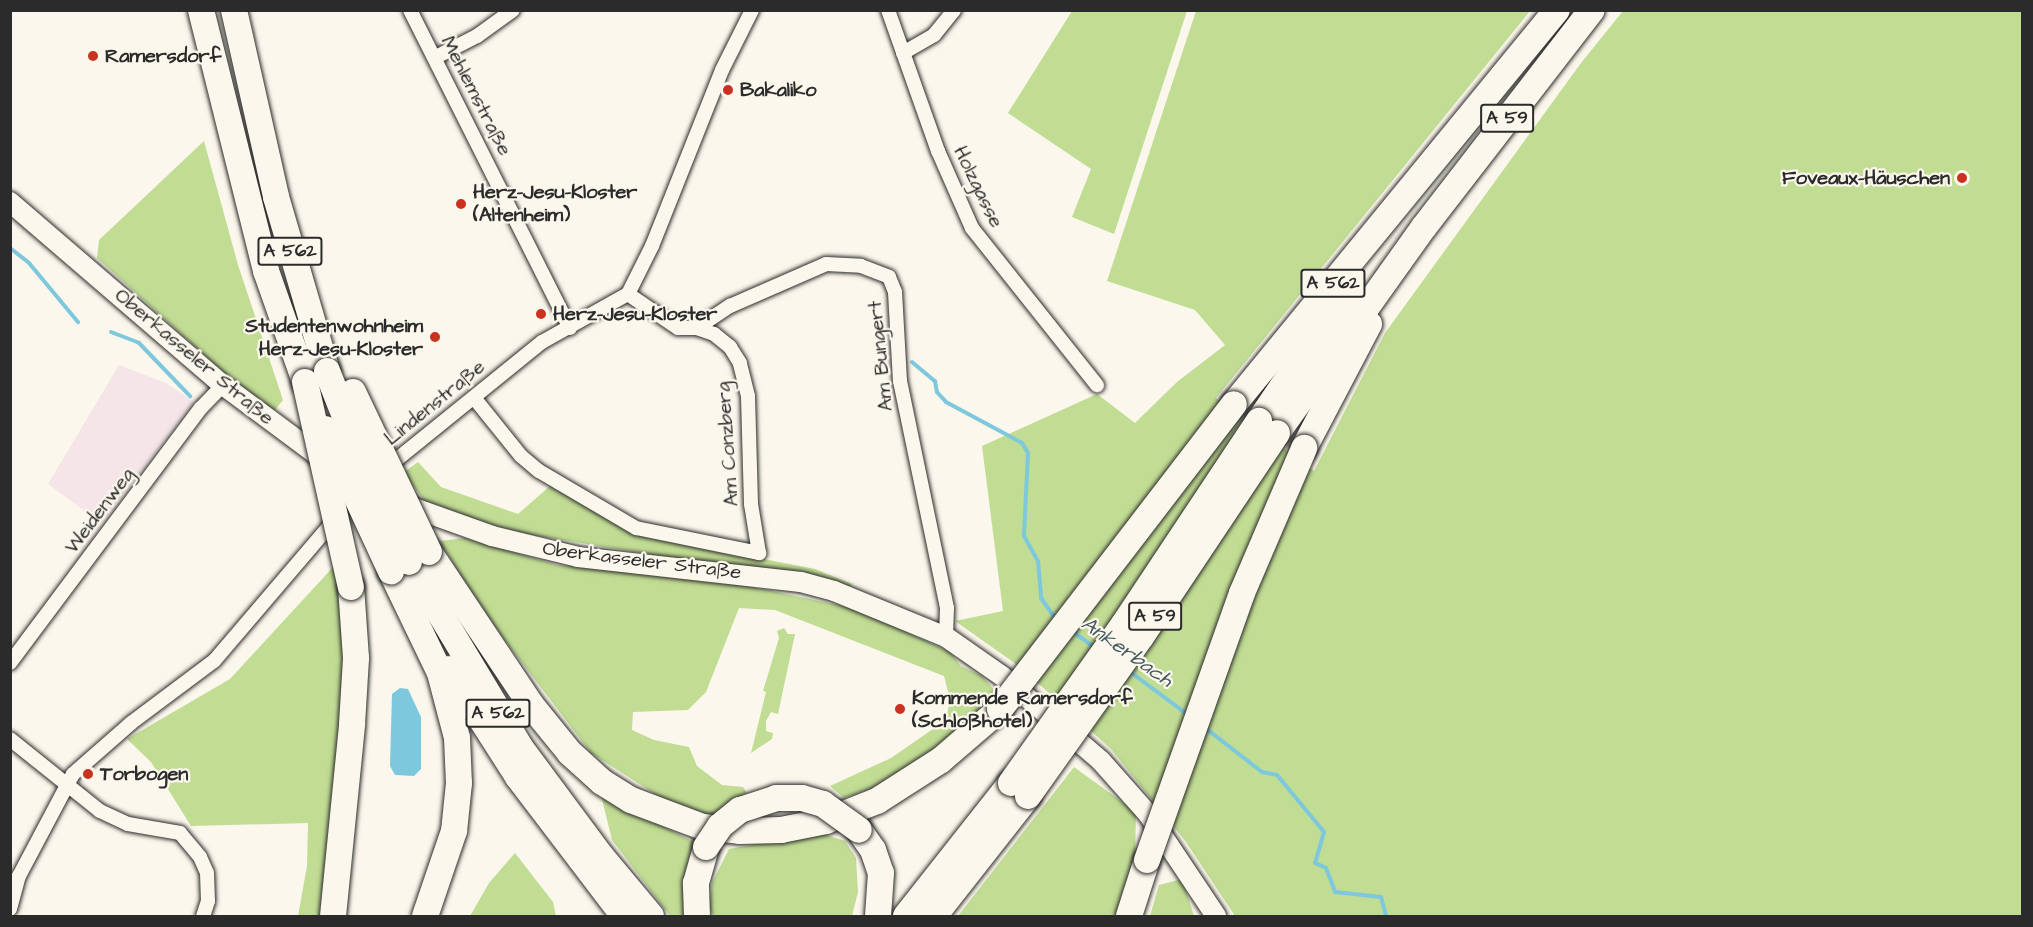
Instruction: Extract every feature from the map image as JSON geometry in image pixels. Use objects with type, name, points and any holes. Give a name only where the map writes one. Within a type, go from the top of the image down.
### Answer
[{"type":"highway","name":"A 562","points":[[201,10],[234,155],[266,271],[324,372],[410,562],[520,747],[651,916]]},
{"type":"highway","points":[[234,10],[260,130],[324,372],[351,587],[355,634],[354,702],[333,916]]},
{"type":"highway","name":"A 59","points":[[1268,427],[1433,163],[1557,10]]},
{"type":"highway","name":"A 59","points":[[934,916],[1020,790],[1124,624],[1268,427],[1592,10]]},
{"type":"highway","name":"A 562","points":[[410,562],[570,753],[631,800],[703,827],[740,831],[781,830],[826,821],[877,801],[941,760],[1000,709],[1234,404],[1433,163]]},
{"type":"highway","name":"A 59","points":[[1129,916],[1242,593],[1304,448],[1424,227]]},
{"type":"highway","points":[[324,372],[394,483],[410,562]]},
{"type":"highway","name":"A 562","points":[[410,562],[415,618]]},
{"type":"highway","points":[[415,618],[447,693],[459,761],[454,831],[425,916]]},
{"type":"highway","points":[[415,618],[524,786],[624,916]]},
{"type":"highway","name":"A 59","points":[[906,916],[1020,790]]},
{"type":"highway","points":[[698,916],[696,883],[706,847],[720,826],[741,810],[776,798],[802,798],[824,804],[859,830],[873,850],[881,873],[879,916]]},
{"type":"street","name":"Mehlemstraße","points":[[410,10],[436,57],[570,328]]},
{"type":"street","points":[[436,57],[513,10]]},
{"type":"street","points":[[628,294],[652,246],[722,70],[752,10]]},
{"type":"street","name":"Holzgasse","points":[[888,10],[938,151],[972,228],[1097,385]]},
{"type":"street","points":[[903,53],[934,35],[954,10]]},
{"type":"street","name":"Oberkasseler Straße","points":[[10,202],[224,385],[363,488],[532,547],[624,563],[801,582],[834,591],[946,637],[1002,676],[1101,761],[1148,814],[1216,916]]},
{"type":"street","name":"Am Bungert","points":[[697,328],[730,306],[826,264],[861,266],[889,277],[895,292],[900,381],[947,608],[946,637]]},
{"type":"street","name":"Am Conzberg","points":[[475,399],[521,456],[539,471],[636,528],[759,553],[751,504],[750,423],[745,376],[730,347],[697,328],[678,328],[663,321],[628,294]]},
{"type":"street","name":"Lindenstraße","points":[[10,909],[19,876],[73,774],[123,730],[214,661],[363,488],[414,444],[475,399],[535,348],[628,294]]},
{"type":"street","name":"Weidenweg","points":[[10,663],[201,408],[224,385]]},
{"type":"street","points":[[10,739],[116,820],[180,833],[200,857],[207,873],[208,901],[203,916]]},
{"type":"shaded area","points":[[119,365],[166,383],[194,402],[101,523],[48,484]]},
{"type":"green space","points":[[1072,11],[1187,11],[1114,234],[1072,217],[1091,169],[1008,113]]},
{"type":"green space","points":[[1196,11],[1530,11],[1216,398],[1314,471],[1385,333],[1581,63],[1623,11],[2022,11],[2022,916],[1235,916],[1186,842],[1111,749],[1020,667],[955,621],[1003,611],[982,446],[1097,394],[1135,423],[1177,382],[1225,345],[1195,310],[1107,281]]},
{"type":"green space","points":[[204,141],[238,265],[283,400],[271,415],[97,258],[99,240]]},
{"type":"green space","points":[[418,462],[441,487],[518,514],[550,486],[633,534],[815,569],[852,584],[850,587],[514,532],[428,505],[403,473]]},
{"type":"green space","points":[[464,538],[557,565],[700,576],[853,608],[950,652],[961,666],[982,676],[997,693],[970,725],[893,781],[844,798],[830,786],[891,758],[946,720],[950,699],[944,676],[775,610],[739,608],[706,692],[688,710],[633,712],[632,730],[654,740],[689,747],[697,766],[722,785],[743,787],[747,793],[707,817],[680,810],[591,753],[478,605],[440,541]]},
{"type":"green space","points":[[335,565],[345,607],[347,689],[321,916],[298,916],[307,866],[308,823],[191,826],[151,762],[127,739],[230,679]]},
{"type":"green space","points":[[784,628],[788,634],[795,634],[778,714],[771,712],[766,721],[766,731],[773,733],[772,739],[751,753],[766,692],[763,691],[779,638],[777,631]]},
{"type":"green space","points":[[1074,767],[1136,812],[1135,858],[1116,916],[958,916]]},
{"type":"green space","points":[[601,795],[694,842],[686,869],[688,916],[670,916],[612,840]]},
{"type":"green space","points":[[820,833],[845,841],[856,858],[858,892],[852,916],[714,916],[709,908],[712,883],[729,849]]},
{"type":"green space","points":[[515,853],[553,902],[556,916],[470,916],[489,883]]},
{"type":"green space","points":[[1182,879],[1194,916],[1150,916],[1159,885]]},
{"type":"water","points":[[400,688],[408,689],[421,717],[421,769],[414,776],[395,775],[390,766],[392,694]]},
{"type":"waterway","name":"Ankerbach","points":[[10,248],[29,263],[78,322]]},
{"type":"waterway","name":"Ankerbach","points":[[111,332],[139,343],[190,396]]},
{"type":"waterway","name":"Ankerbach","points":[[912,362],[935,381],[937,392],[946,402],[1022,443],[1028,453],[1024,536],[1038,561],[1041,598],[1057,621]]},
{"type":"waterway","name":"Ankerbach","points":[[1070,630],[1096,648]]},
{"type":"waterway","name":"Ankerbach","points":[[1129,671],[1188,715]]},
{"type":"waterway","name":"Ankerbach","points":[[1204,727],[1262,772],[1277,775],[1324,832],[1315,863],[1326,868],[1335,892],[1381,897],[1386,916]]},
{"type":"place","name":"Ramersdorf","points":[[93,56]]},
{"type":"place","name":"Bakaliko","points":[[728,90]]},
{"type":"place","name":"Foveaux-Häuschen","points":[[1962,178]]},
{"type":"place","name":"Herz-Jesu-Kloster (Altenheim)","points":[[461,204]]},
{"type":"place","name":"Herz-Jesu-Kloster","points":[[541,314]]},
{"type":"place","name":"Studentenwohnheim Herz-Jesu-Kloster","points":[[435,337]]},
{"type":"place","name":"Kommende Ramersdorf (Schloßhotel)","points":[[900,709]]},
{"type":"place","name":"Torbogen","points":[[88,774]]}]
